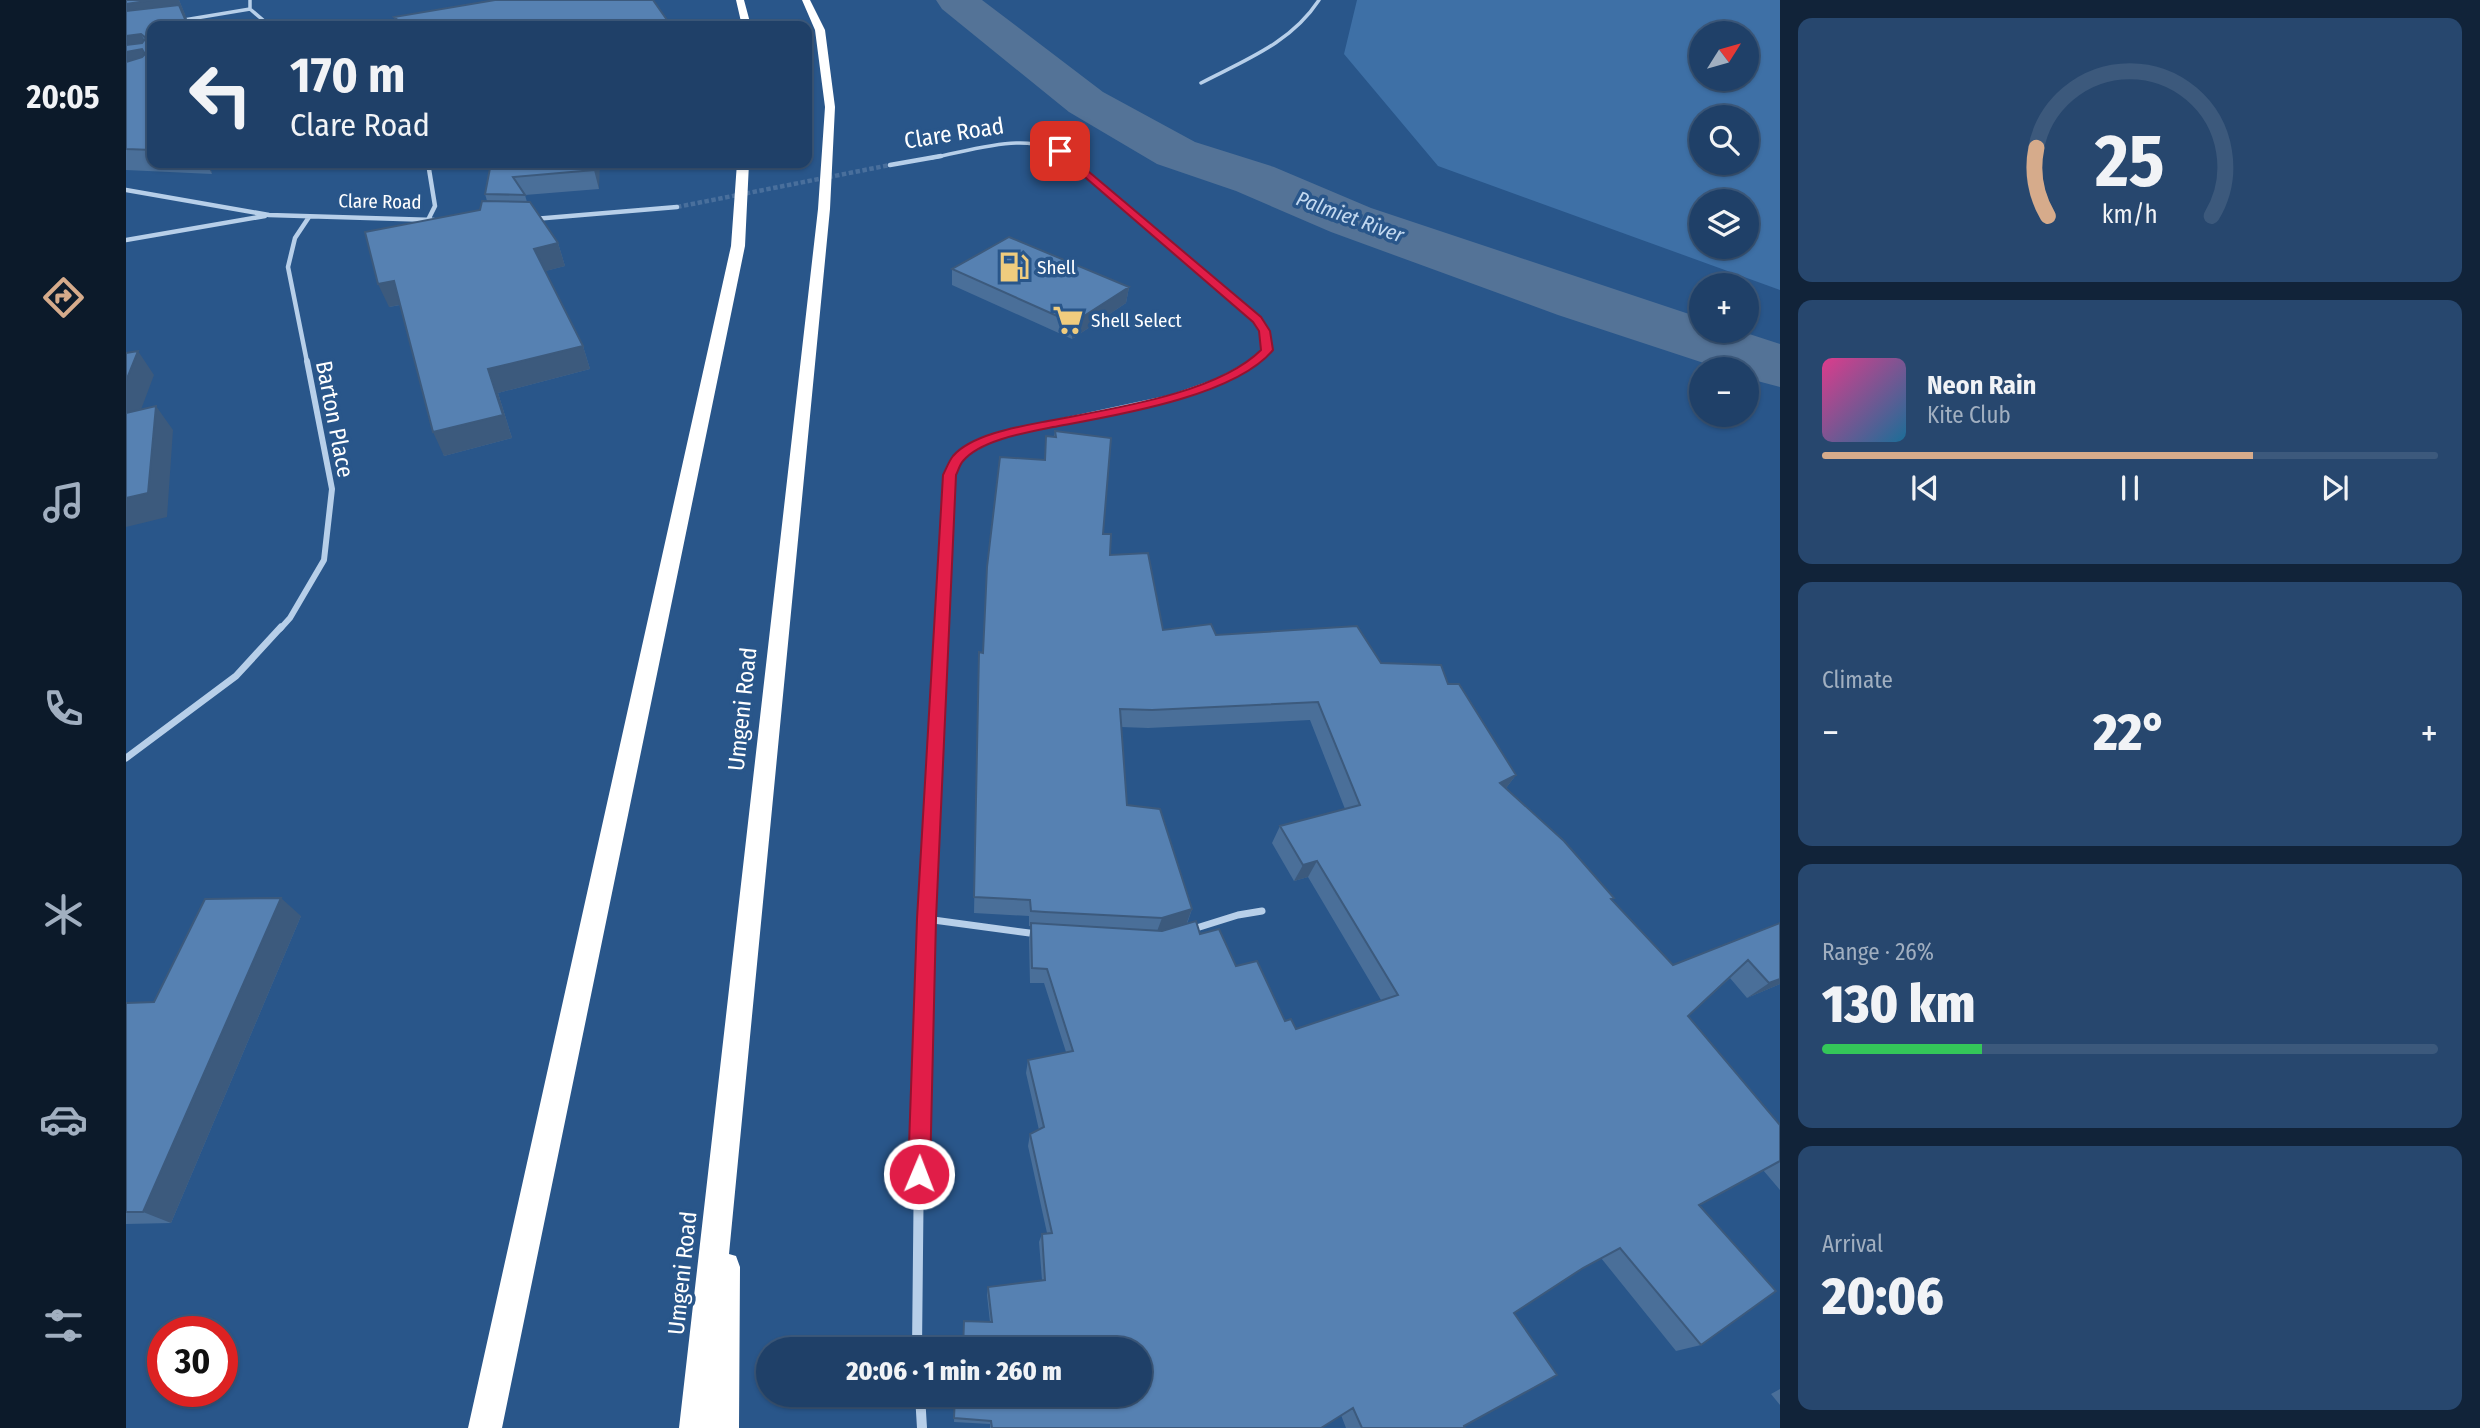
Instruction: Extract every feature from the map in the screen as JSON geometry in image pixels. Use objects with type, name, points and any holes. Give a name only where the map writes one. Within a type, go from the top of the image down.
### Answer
[{"type":"highway","points":[[740,0],[746,21]]},
{"type":"highway","name":"Umgeni Road","points":[[696,1428],[825,197],[830,107],[820,30],[806,0]]},
{"type":"highway","points":[[485,1428],[738,246],[743,168]]},
{"type":"highway","points":[[722,1428],[729,1114]]},
{"type":"street","points":[[250,0],[250,9],[264,21]]},
{"type":"street","points":[[1201,83],[1287,36],[1306,21],[1319,0]]},
{"type":"street","points":[[179,21],[250,9]]},
{"type":"street","name":"Clare Road","points":[[890,165],[1017,143],[1035,144],[1060,151],[1257,320],[1268,343],[1262,357],[1208,387],[1108,413],[1017,430],[984,442],[958,457],[950,475],[920,1063],[917,1337]]},
{"type":"street","points":[[428,220],[435,206],[429,168]]},
{"type":"street","name":"Clare Road","points":[[126,190],[269,215],[442,220]]},
{"type":"street","points":[[523,219],[609,215],[677,207]]},
{"type":"street","points":[[126,240],[269,215]]},
{"type":"street","name":"Barton Place","points":[[126,758],[236,676],[290,618],[324,560],[332,489],[288,267],[295,238],[309,217]]},
{"type":"street","points":[[1180,933],[1238,915],[1262,911]]},
{"type":"street","points":[[926,919],[1042,934]]},
{"type":"street","points":[[921,1407],[922,1428]]},
{"type":"shaded area","points":[[1357,0],[1780,0],[1780,290],[1759,282],[1759,273],[1733,273],[1694,259],[1759,259],[1759,189],[1689,189],[1689,257],[1438,166],[1344,54]]},
{"type":"building","points":[[126,0],[153,0],[126,4]]},
{"type":"building","points":[[495,0],[653,0],[667,20],[399,21],[394,17]]},
{"type":"building","points":[[179,5],[186,21],[147,21],[147,150],[126,149],[126,62],[145,54],[142,49],[126,52],[126,45],[142,43],[146,38],[141,34],[126,36],[126,11]]},
{"type":"building","points":[[490,168],[594,168],[513,177],[525,195],[485,194]]},
{"type":"building","points":[[482,201],[530,202],[558,243],[534,249],[583,346],[488,369],[503,415],[433,432],[394,281],[378,284],[365,232],[480,210]]},
{"type":"building","points":[[1009,237],[1129,287],[1073,323],[952,269]]},
{"type":"building","points":[[138,351],[126,381],[126,353]]},
{"type":"building","points":[[156,406],[148,493],[126,498],[126,413]]},
{"type":"building","points":[[1055,431],[1111,438],[1103,534],[1111,534],[1110,555],[1148,553],[1163,630],[1211,624],[1216,635],[1357,626],[1381,663],[1441,665],[1448,684],[1459,684],[1516,775],[1500,783],[1564,841],[1614,898],[1611,899],[1673,965],[1780,923],[1780,979],[1769,983],[1748,960],[1688,1016],[1780,1125],[1780,1161],[1699,1205],[1776,1291],[1701,1345],[1620,1248],[1583,1268],[1514,1313],[1557,1375],[1464,1426],[1465,1428],[1362,1428],[1353,1408],[1321,1428],[992,1428],[991,1421],[954,1418],[954,1407],[1152,1407],[1152,1337],[963,1337],[964,1321],[992,1322],[988,1287],[1045,1280],[1042,1234],[1052,1233],[1030,1134],[1044,1127],[1028,1060],[1073,1051],[1047,969],[1032,968],[1031,923],[1162,931],[1196,921],[1200,934],[1219,929],[1236,966],[1257,961],[1285,1021],[1291,1019],[1296,1029],[1398,995],[1317,861],[1303,865],[1280,826],[1360,805],[1318,702],[1152,710],[1120,709],[1127,805],[1160,809],[1192,909],[1162,918],[1045,912],[1031,911],[1030,900],[974,897],[979,652],[983,653],[987,567],[1000,457],[1045,460],[1046,436],[1056,437]]},
{"type":"building","points":[[281,898],[143,1212],[126,1212],[126,1003],[154,1002],[205,899]]},
{"type":"waterway","name":"Palmiet River","points":[[956,0],[1086,102],[1176,153],[1255,179],[1351,220],[1581,301],[1780,366]]},
{"type":"tunnel","points":[[677,207],[890,165]]},
{"type":"place","name":"Shell","points":[[1014,267]]},
{"type":"place","name":"Shell Select","points":[[1068,320]]},
{"type":"route","points":[[919,1174],[926,919],[950,475],[958,457],[984,442],[1017,430],[1108,413],[1208,387],[1262,357],[1268,343],[1257,320],[1060,151]]}]
